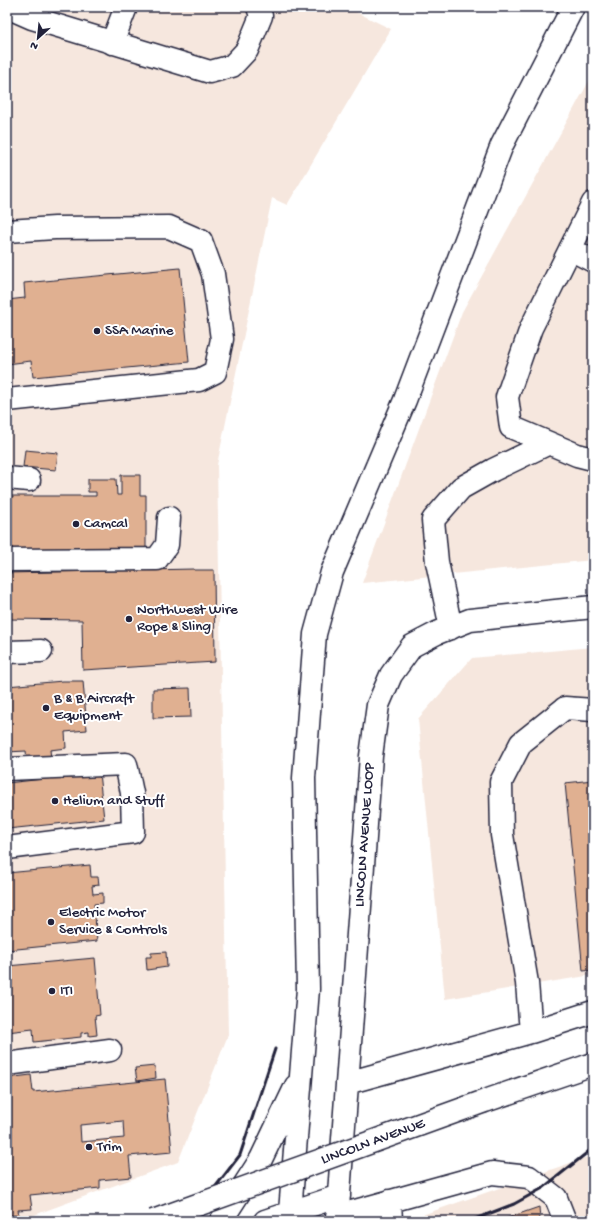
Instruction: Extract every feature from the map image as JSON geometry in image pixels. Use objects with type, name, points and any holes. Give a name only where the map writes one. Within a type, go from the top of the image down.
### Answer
[{"type":"street","points":[[7,7],[32,18],[210,72],[232,66],[247,50],[261,16],[258,7]]},
{"type":"street","points":[[112,43],[126,7]]},
{"type":"street","points":[[290,1212],[308,989],[304,778],[315,634],[332,572],[405,400],[502,145],[573,7]]},
{"type":"street","points":[[593,203],[531,328],[507,397],[511,427],[577,455],[593,459]]},
{"type":"street","points":[[7,231],[55,228],[169,227],[201,241],[213,274],[222,339],[215,372],[199,380],[7,400]]},
{"type":"street","points":[[570,249],[593,261]]},
{"type":"street","points":[[451,628],[437,562],[433,520],[462,488],[493,470],[549,443]]},
{"type":"street","points":[[7,478],[29,480]]},
{"type":"street","points":[[7,560],[157,559],[167,545],[169,518]]},
{"type":"street","name":"LINCOLN AVENUE LOOP","points":[[338,1211],[370,756],[378,705],[391,675],[412,646],[451,628],[470,620],[593,606]]},
{"type":"street","points":[[7,652],[41,650]]},
{"type":"street","points":[[531,1032],[527,983],[502,835],[501,782],[521,742],[565,708],[593,710]]},
{"type":"street","points":[[7,769],[126,764],[132,793],[133,832],[7,848]]},
{"type":"street","points":[[347,1083],[531,1032],[593,1012]]},
{"type":"street","points":[[7,1064],[110,1050]]},
{"type":"street","name":"LINCOLN AVENUE","points":[[154,1221],[593,1064]]},
{"type":"street","points":[[221,1221],[261,1159],[302,1074]]},
{"type":"street","points":[[265,1221],[290,1212],[391,1211],[492,1173],[529,1177],[556,1198],[565,1221]]},
{"type":"shaded area","points":[[7,7],[346,7],[391,29],[287,205],[272,198],[217,465],[228,1035],[178,1162],[18,1221],[7,1221]]},
{"type":"shaded area","points":[[593,74],[593,560],[362,583],[462,312]]},
{"type":"shaded area","points":[[593,647],[593,975],[445,999],[418,719],[472,658]]},
{"type":"shaded area","points":[[593,1155],[593,1221],[405,1221]]},
{"type":"building","name":"SSA Marine","points":[[180,268],[189,362],[33,377],[31,361],[7,364],[7,300],[25,298],[24,283]]},
{"type":"building","points":[[25,450],[58,453],[56,470],[23,467]]},
{"type":"building","name":"Camcal","points":[[121,475],[140,475],[140,495],[146,495],[146,552],[7,553],[7,496],[96,496],[96,492],[88,492],[88,479],[116,479],[117,495],[121,495]]},
{"type":"building","name":"Northwest Wire Rope & Sling","points":[[194,569],[214,570],[215,662],[83,670],[82,620],[7,619],[7,573]]},
{"type":"building","name":"B & B Aircraft Equipment","points":[[63,681],[83,681],[87,730],[65,732],[66,748],[50,750],[51,758],[27,760],[26,751],[7,752],[7,686]]},
{"type":"building","points":[[190,688],[191,717],[153,718],[153,689]]},
{"type":"building","name":"Helium and Stuff","points":[[99,773],[104,819],[7,829],[7,783]]},
{"type":"building","points":[[593,780],[593,970],[583,971],[565,783]]},
{"type":"building","name":"Electric Motor Service & Controls","points":[[90,865],[91,877],[98,877],[99,885],[92,886],[93,894],[103,893],[103,903],[94,904],[97,941],[7,950],[7,873]]},
{"type":"building","points":[[166,952],[167,967],[147,970],[146,957],[151,957],[151,953]]},
{"type":"building","name":"ITI","points":[[95,958],[100,1015],[95,1016],[97,1035],[89,1036],[89,1032],[81,1033],[81,1037],[34,1042],[33,1029],[7,1032],[7,966]]},
{"type":"building","points":[[155,1066],[156,1078],[137,1081],[135,1068]]},
{"type":"building","name":"Trim","points":[[31,1075],[33,1092],[165,1079],[172,1152],[129,1156],[131,1177],[100,1180],[100,1188],[30,1195],[32,1209],[18,1210],[19,1215],[7,1216],[7,1078]],"holes":[[[123,1121],[124,1138],[81,1142],[80,1125]]]},
{"type":"building","points":[[539,1207],[540,1221],[499,1221]]},
{"type":"railway","points":[[189,1221],[240,1155],[275,1049]]},
{"type":"railway","points":[[470,1221],[514,1204],[543,1188],[593,1148]]},
{"type":"place","name":"SSA Marine","points":[[97,331]]},
{"type":"place","name":"Camcal","points":[[76,524]]},
{"type":"place","name":"Northwest Wire Rope & Sling","points":[[129,619]]},
{"type":"place","name":"B & B Aircraft Equipment","points":[[46,708]]},
{"type":"place","name":"Helium and Stuff","points":[[55,801]]},
{"type":"place","name":"Electric Motor Service & Controls","points":[[51,922]]},
{"type":"place","name":"ITI","points":[[52,991]]},
{"type":"place","name":"Trim","points":[[89,1147]]}]
